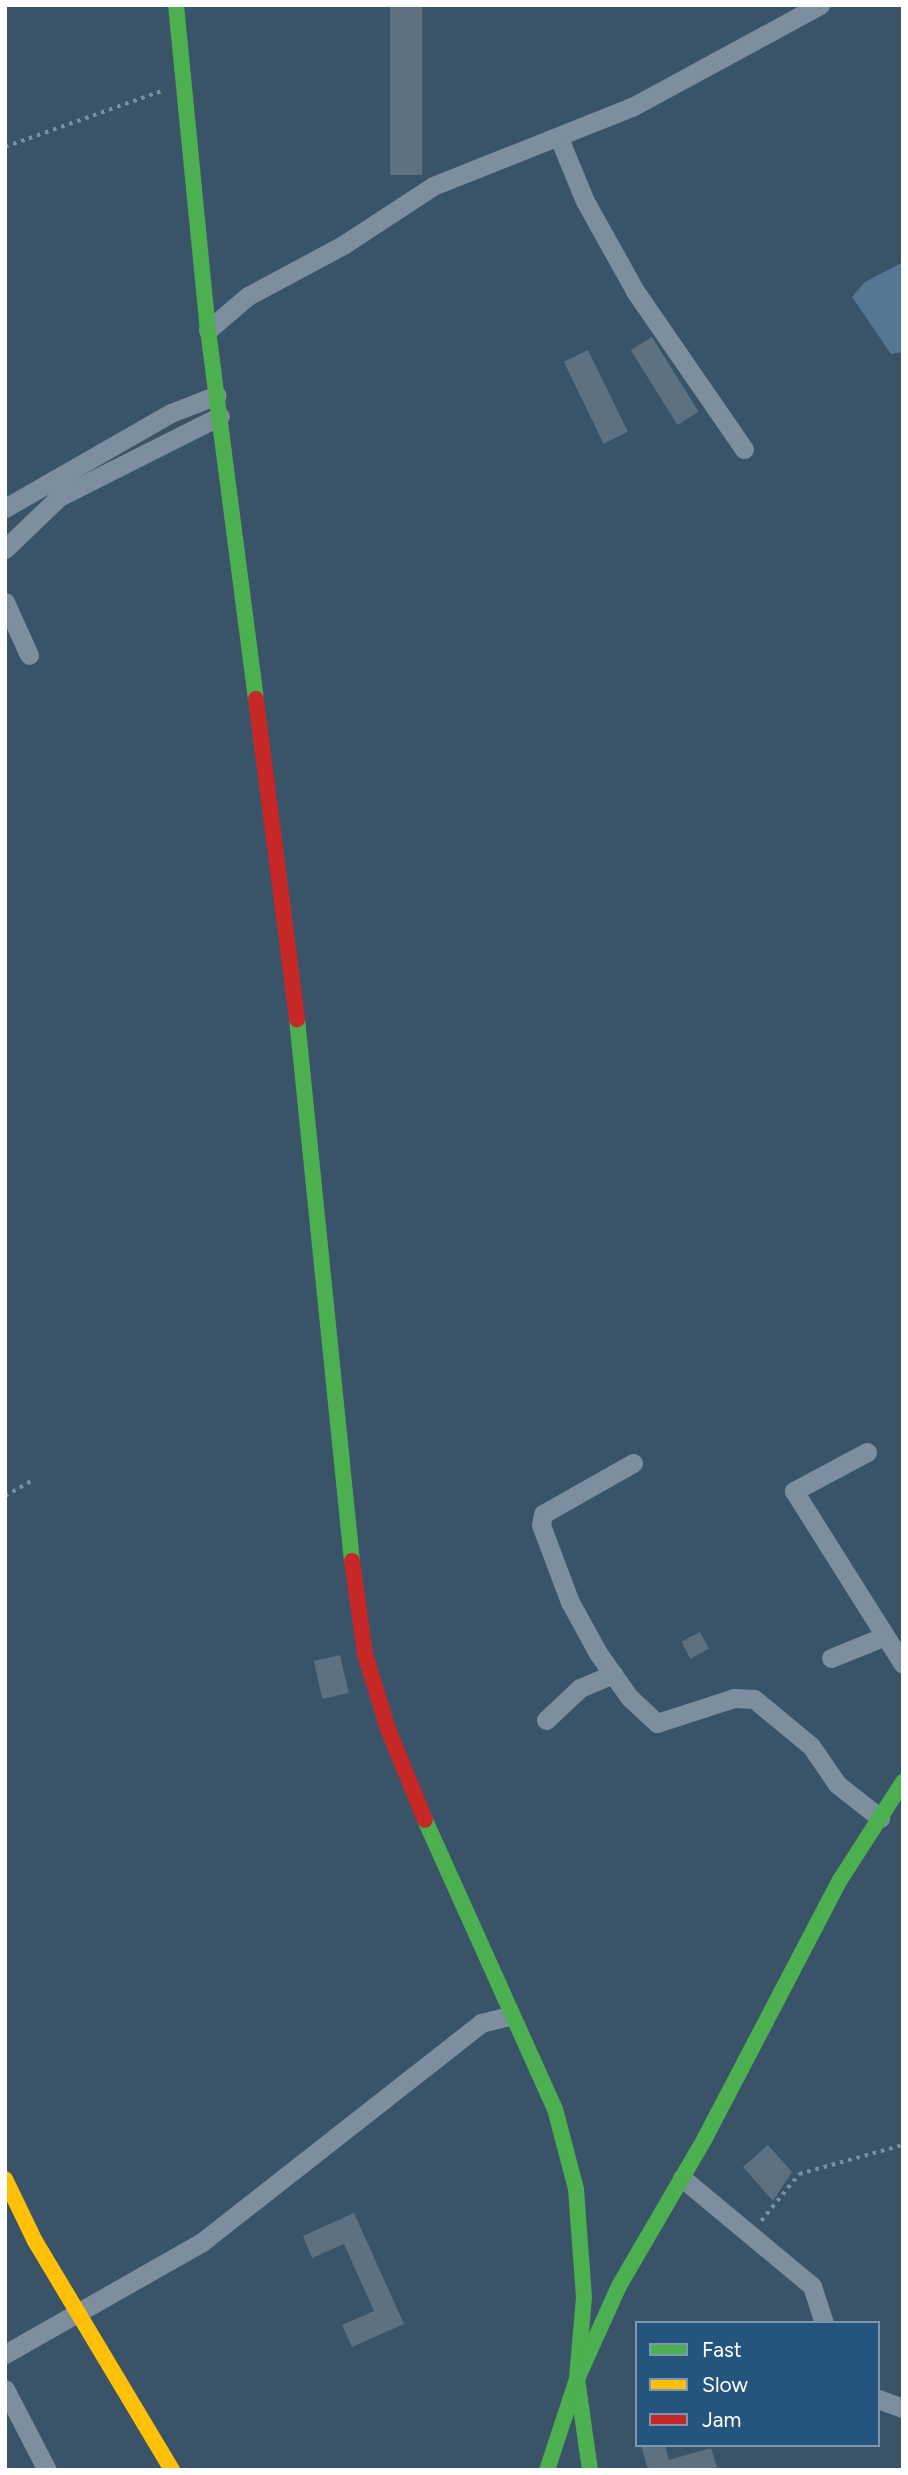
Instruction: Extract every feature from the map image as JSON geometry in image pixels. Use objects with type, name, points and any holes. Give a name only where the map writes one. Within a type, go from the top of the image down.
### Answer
[{"type":"main road","points":[[176,5],[208,330],[299,1032],[343,1501],[365,1654],[388,1729],[510,2016],[555,2109],[571,2163],[584,2297],[577,2379],[590,2470]]},
{"type":"main road","points":[[547,2470],[577,2379],[620,2287],[682,2178],[840,1881],[903,1782]]},
{"type":"main road","points":[[5,2179],[35,2241],[80,2312],[172,2470]]},
{"type":"street","points":[[208,330],[248,296],[343,245],[433,186],[479,165],[559,138],[632,107],[820,5]]},
{"type":"street","points":[[559,138],[585,201],[635,291],[744,449]]},
{"type":"street","points":[[5,508],[171,413],[217,395]]},
{"type":"street","points":[[5,549],[60,497],[220,416]]},
{"type":"street","points":[[5,603],[29,655]]},
{"type":"street","points":[[867,1452],[794,1492],[903,1664]]},
{"type":"street","points":[[632,1463],[543,1514],[541,1525],[570,1602],[613,1674],[649,1720],[657,1723],[734,1698],[754,1699],[811,1746],[837,1784],[880,1818]]},
{"type":"street","points":[[831,1658],[885,1636]]},
{"type":"street","points":[[546,1720],[580,1688],[613,1674]]},
{"type":"street","points":[[5,2354],[202,2242],[481,2022],[510,2016]]},
{"type":"street","points":[[682,2178],[811,2286],[823,2321]]},
{"type":"street","points":[[5,2389],[47,2470]]},
{"type":"street","points":[[880,2400],[903,2408]]},
{"type":"path","points":[[5,147],[140,96],[182,86]]},
{"type":"path","points":[[5,1496],[34,1479]]},
{"type":"path","points":[[752,2234],[799,2174],[903,2145]]},
{"type":"water","points":[[903,262],[903,352],[891,354],[852,297],[865,282]]},
{"type":"building","points":[[390,5],[422,5],[422,175],[390,175]]},
{"type":"building","points":[[652,337],[699,412],[677,425],[631,350]]},
{"type":"building","points":[[588,350],[628,432],[604,444],[564,362]]},
{"type":"building","points":[[700,1632],[709,1649],[690,1659],[681,1642]]},
{"type":"building","points":[[340,1655],[349,1693],[322,1699],[314,1661]]},
{"type":"building","points":[[768,2145],[792,2172],[773,2201],[743,2167]]},
{"type":"building","points":[[354,2213],[404,2324],[352,2347],[342,2325],[374,2311],[344,2244],[312,2258],[303,2236]]},
{"type":"building","points":[[642,2447],[666,2447],[669,2460],[711,2448],[718,2470],[648,2470]]},
{"type":"traffic: fast","points":[[176,5],[208,330],[256,699]]},
{"type":"traffic: fast","points":[[297,1019],[352,1561]]},
{"type":"traffic: fast","points":[[590,2470],[577,2379],[619,2286],[705,2138],[840,1880],[903,1782]]},
{"type":"traffic: fast","points":[[425,1820],[555,2109],[576,2189],[584,2297],[577,2379],[547,2470]]},
{"type":"traffic: slow","points":[[5,2179],[35,2241],[172,2470]]},
{"type":"traffic: jam","points":[[256,699],[297,1019]]},
{"type":"traffic: jam","points":[[352,1561],[365,1654],[388,1729],[425,1820]]}]
